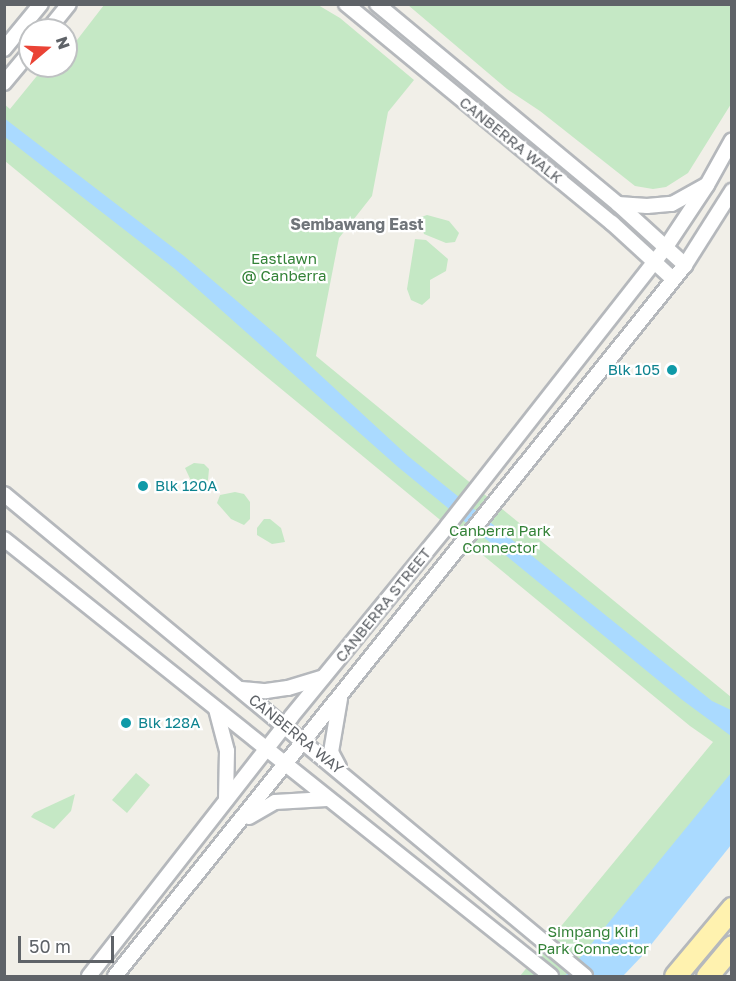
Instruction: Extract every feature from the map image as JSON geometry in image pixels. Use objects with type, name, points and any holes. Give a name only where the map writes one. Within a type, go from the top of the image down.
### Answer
[{"type":"main road","points":[[675,976],[732,908]]},
{"type":"main road","points":[[707,976],[732,946]]},
{"type":"street","points":[[4,49],[41,4]]},
{"type":"street","points":[[58,18],[69,4]]},
{"type":"street","name":"CANBERRA WALK","points":[[346,4],[612,223],[673,279]]},
{"type":"street","name":"CANBERRA WALK","points":[[377,4],[618,204],[685,265]]},
{"type":"street","points":[[4,83],[18,66]]},
{"type":"street","name":"CANBERRA STREET","points":[[89,976],[266,748],[476,490],[666,247],[732,140]]},
{"type":"street","points":[[618,204],[672,204],[706,185]]},
{"type":"street","name":"CANBERRA STREET","points":[[115,976],[286,766],[490,505],[685,265],[732,190]]},
{"type":"street","name":"CANBERRA WAY","points":[[4,494],[305,741],[585,976]]},
{"type":"street","name":"CANBERRA WAY","points":[[4,539],[551,976]]},
{"type":"street","points":[[240,689],[266,691],[324,677]]},
{"type":"street","points":[[340,697],[331,752],[344,774]]},
{"type":"street","points":[[216,709],[227,751],[226,800]]},
{"type":"street","points":[[241,821],[275,802],[327,799]]},
{"type":"green space","points":[[104,5],[318,5],[340,18],[414,80],[388,112],[372,196],[339,238],[316,356],[731,697],[731,817],[606,976],[520,976],[713,742],[690,726],[5,161],[4,104],[10,109],[35,78],[78,78],[78,39]]},
{"type":"green space","points":[[408,5],[731,5],[731,104],[688,173],[666,187],[653,189],[635,186],[540,111],[507,89]]},
{"type":"green space","points":[[427,215],[449,221],[459,233],[455,242],[446,243],[424,234],[420,222],[421,217]]},
{"type":"green space","points":[[415,239],[426,240],[448,259],[446,271],[430,280],[430,298],[422,305],[411,300],[407,289]]},
{"type":"green space","points":[[194,463],[204,464],[209,469],[208,480],[203,490],[193,485],[185,468]]},
{"type":"green space","points":[[235,492],[244,494],[250,502],[250,519],[244,525],[231,519],[217,503],[220,495]]},
{"type":"green space","points":[[264,519],[270,519],[281,528],[285,542],[272,544],[257,535],[257,528]]},
{"type":"green space","points":[[136,773],[150,785],[127,813],[112,800]]},
{"type":"green space","points":[[75,794],[71,811],[54,829],[31,817],[34,813]]},
{"type":"water","points":[[4,118],[184,256],[278,336],[408,456],[712,701],[731,710],[731,736],[681,699],[398,467],[175,269],[5,137]]},
{"type":"water","points":[[731,773],[731,845],[642,956],[623,976],[565,976]]},
{"type":"place","name":"Blk 105","points":[[672,370]]},
{"type":"place","name":"Blk 120A","points":[[143,486]]},
{"type":"place","name":"Blk 128A","points":[[126,723]]},
{"type":"district","name":"Sembawang East","points":[[357,224]]},
{"type":"park label","name":"Eastlawn @ Canberra","points":[[284,266]]},
{"type":"park label","name":"Canberra Park Connector","points":[[500,538]]},
{"type":"park label","name":"Simpang Kiri Park Connector","points":[[593,940]]}]
